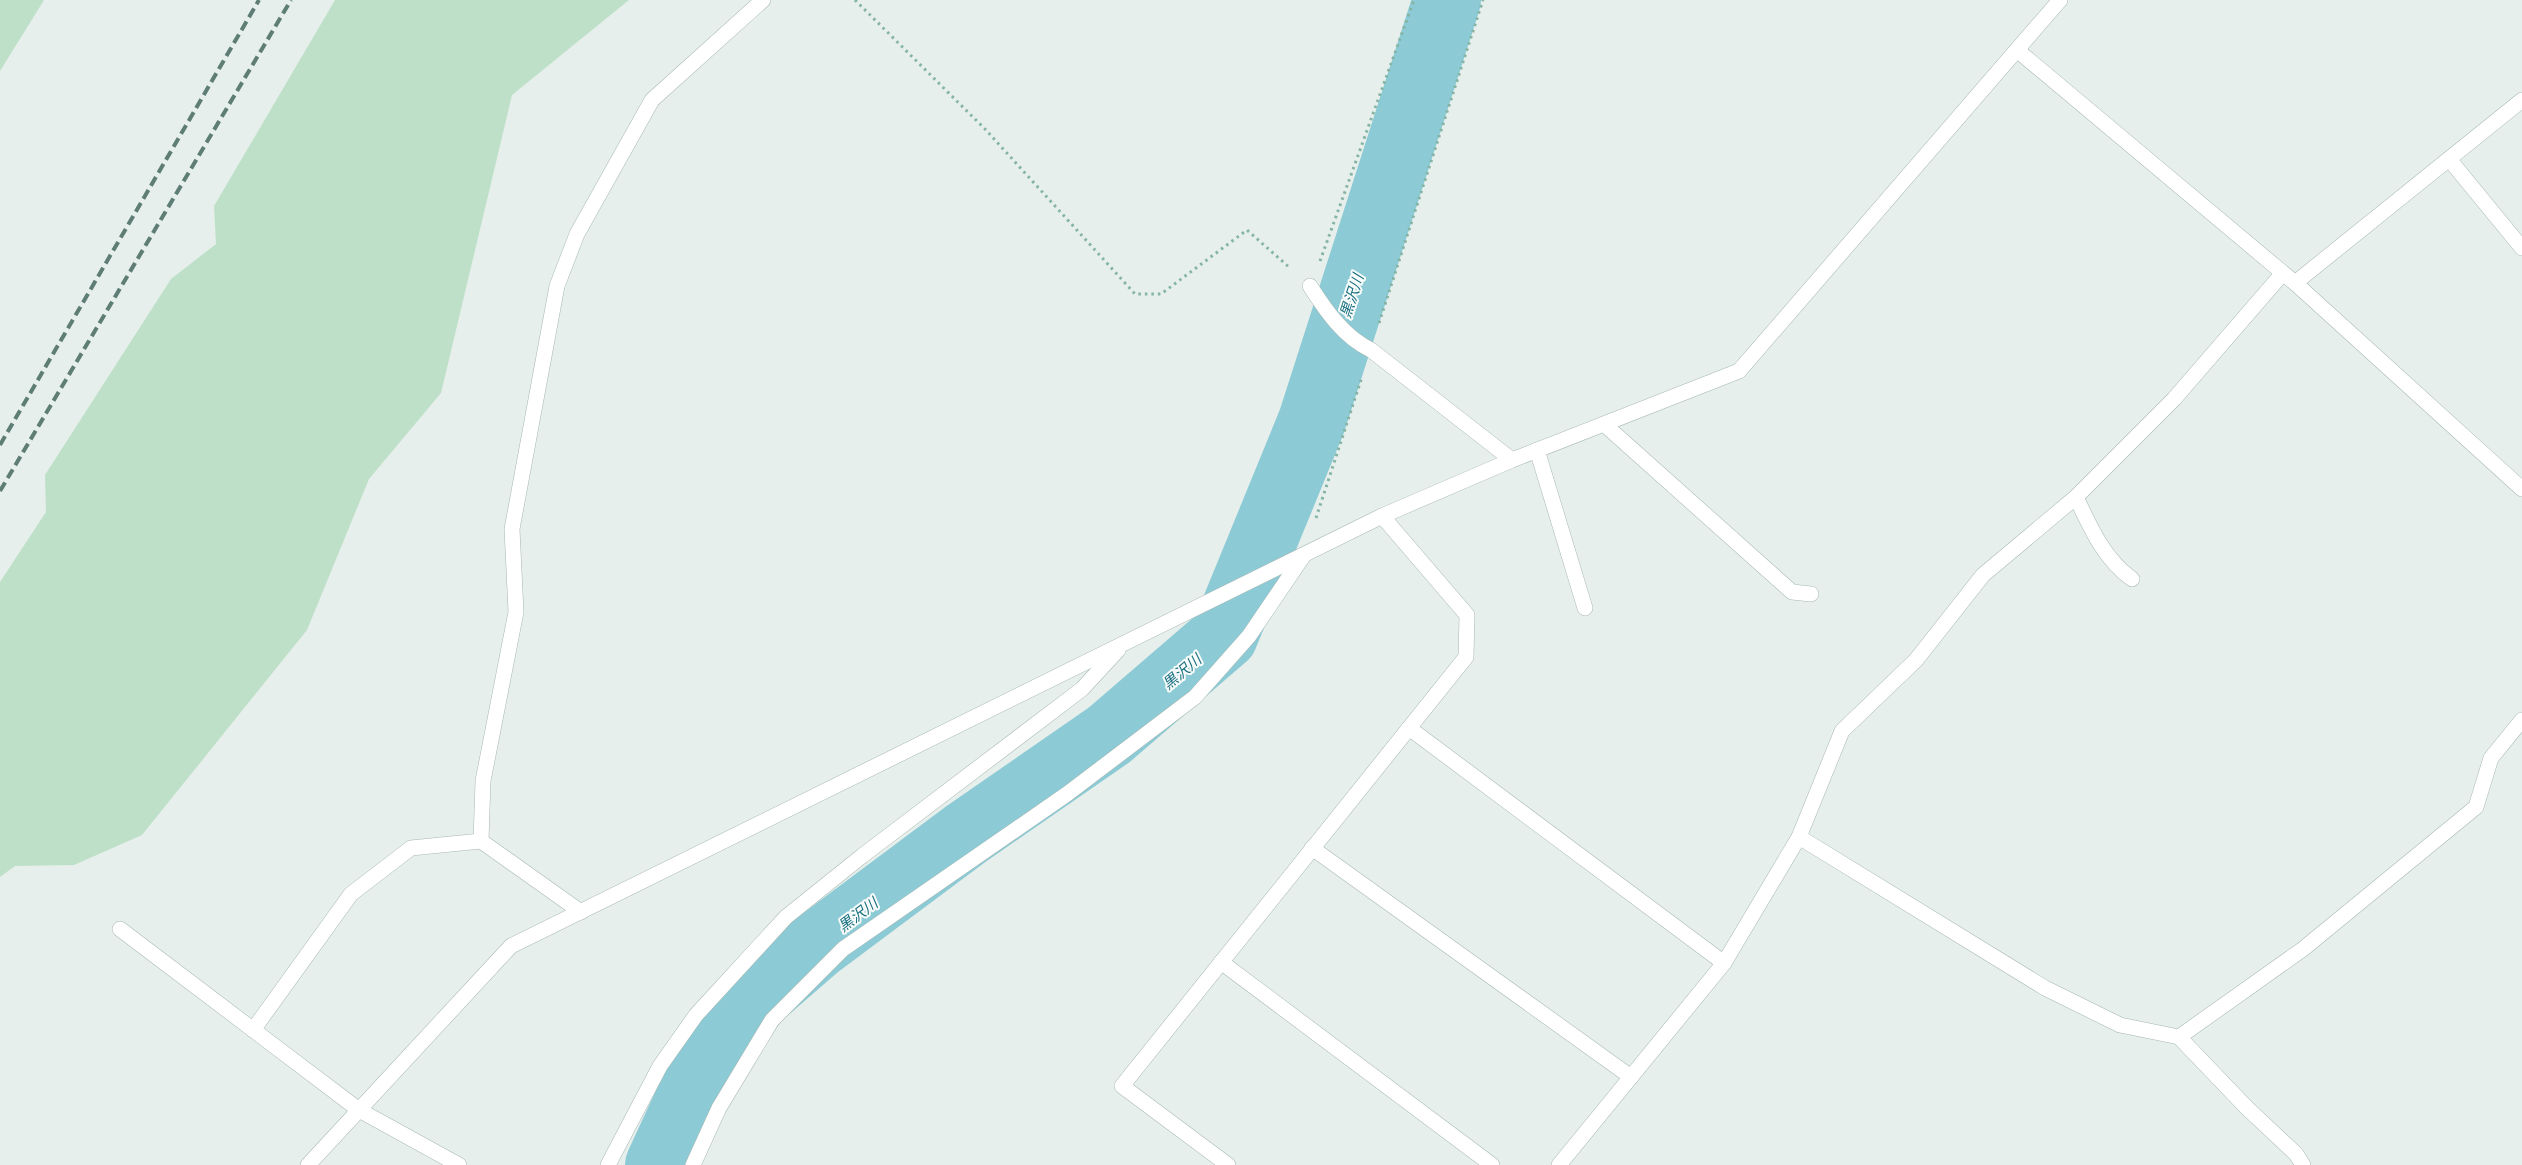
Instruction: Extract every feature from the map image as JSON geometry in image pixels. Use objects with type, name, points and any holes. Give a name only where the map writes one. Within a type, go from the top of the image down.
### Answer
[{"type":"street","points":[[481,841],[483,781],[516,612],[512,529],[557,286],[577,234],[652,100],[764,0]]},
{"type":"street","points":[[308,1165],[511,946],[1382,516],[1512,460],[1739,371],[2060,0]]},
{"type":"street","points":[[2017,50],[2289,278],[2522,489]]},
{"type":"street","points":[[1559,1165],[1724,963],[1799,837],[1842,731],[1916,660],[1983,575],[2076,497],[2174,399],[2289,278],[2449,160],[2521,102]]},
{"type":"street","points":[[2449,160],[2522,248]]},
{"type":"street","points":[[1310,286],[1324,308],[1357,343],[1371,350],[1512,460]]},
{"type":"street","points":[[1605,425],[1792,592],[1811,594]]},
{"type":"street","points":[[1537,450],[1585,608]]},
{"type":"street","points":[[2076,497],[2095,536],[2117,568],[2132,579]]},
{"type":"street","points":[[1228,1165],[1122,1086],[1466,656],[1467,615],[1382,516]]},
{"type":"street","points":[[693,1165],[719,1108],[772,1020],[843,949],[1066,794],[1195,698],[1249,636],[1304,555]]},
{"type":"street","points":[[608,1165],[660,1066],[696,1015],[786,918],[862,856],[1082,689],[1124,643]]},
{"type":"street","points":[[2179,1038],[2303,949],[2476,806],[2492,758],[2522,720]]},
{"type":"street","points":[[1410,728],[1724,963]]},
{"type":"street","points":[[1799,837],[2045,988],[2120,1025],[2179,1038],[2246,1108],[2296,1154],[2304,1165]]},
{"type":"street","points":[[254,1030],[350,894],[411,848],[481,841],[581,912]]},
{"type":"street","points":[[1312,848],[1631,1077]]},
{"type":"street","points":[[120,929],[359,1110],[459,1165]]},
{"type":"street","points":[[1221,962],[1492,1165]]},
{"type":"path","points":[[855,0],[985,129],[1135,294],[1161,294],[1247,230],[1310,286],[1414,0]]},
{"type":"path","points":[[1304,555],[1483,0]]},
{"type":"green space","points":[[0,0],[44,0],[0,71]]},
{"type":"green space","points":[[335,0],[629,0],[512,95],[441,393],[369,479],[307,630],[142,835],[74,865],[15,866],[0,877],[0,582],[46,512],[45,475],[171,279],[216,244],[214,206]]},
{"type":"waterway","name":"黒沢川","points":[[659,1165],[694,1089],[755,999],[816,946],[966,834],[1109,735],[1224,636],[1312,421],[1447,0]]},
{"type":"railway","points":[[0,445],[259,0]]},
{"type":"railway","points":[[0,491],[291,0]]}]
